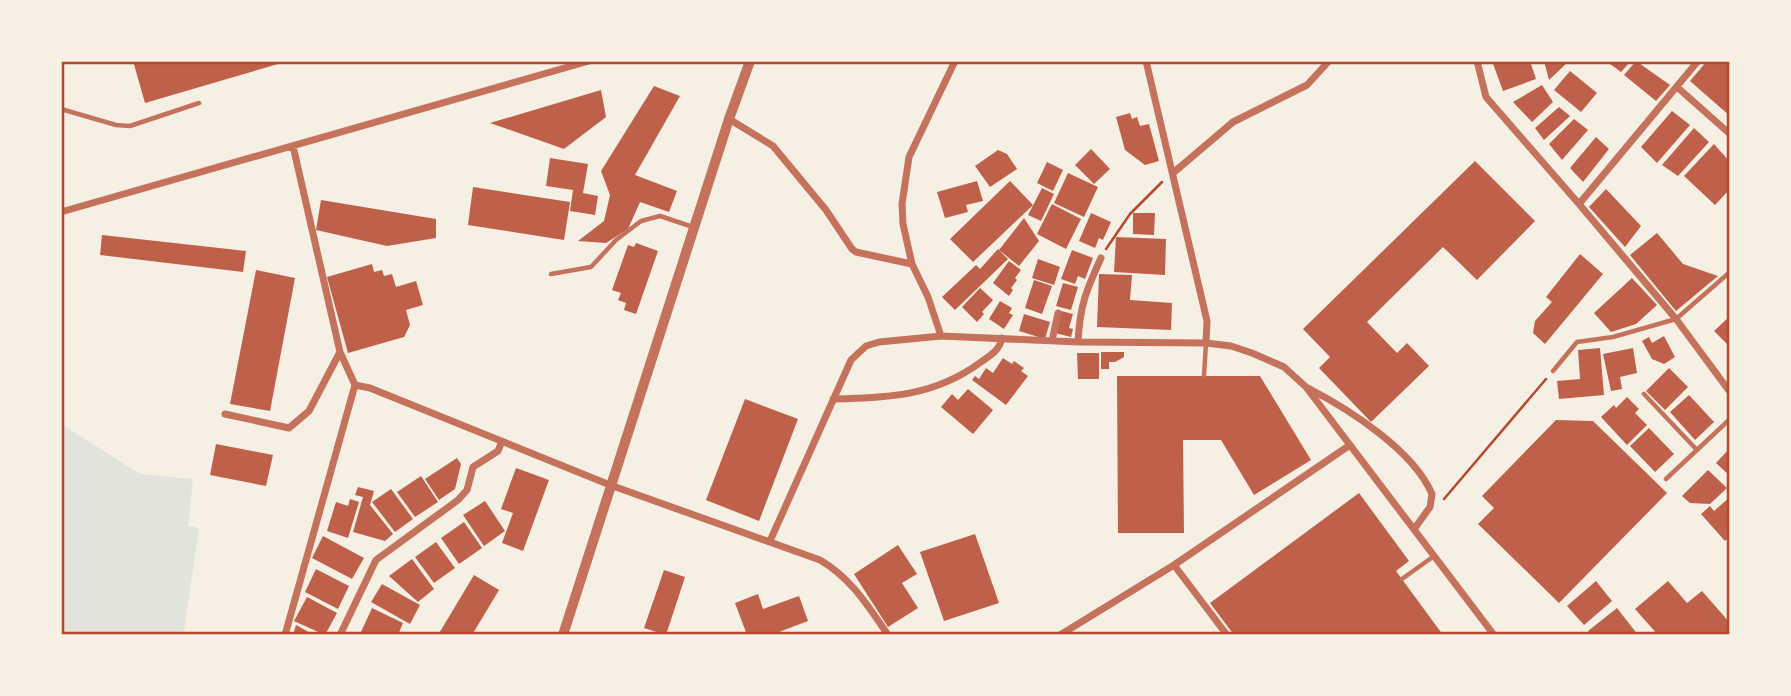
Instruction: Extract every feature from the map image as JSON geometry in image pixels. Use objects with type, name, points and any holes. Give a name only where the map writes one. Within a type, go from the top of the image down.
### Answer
[{"type":"street","points":[[61,212],[589,61]]},
{"type":"street","points":[[563,635],[750,61]]},
{"type":"street","points":[[941,337],[928,297],[912,264],[902,214],[909,157],[955,61]]},
{"type":"street","points":[[1146,61],[1207,321],[1206,343]]},
{"type":"street","points":[[1173,173],[1233,121],[1307,85],[1329,61]]},
{"type":"street","points":[[1477,61],[1486,97],[1676,319],[1730,392]]},
{"type":"street","points":[[1579,204],[1698,61]]},
{"type":"street","points":[[1677,87],[1730,134]]},
{"type":"street","points":[[729,119],[773,146],[826,210],[856,252],[912,264]]},
{"type":"street","points":[[285,635],[355,385],[340,352],[293,146]]},
{"type":"street","points":[[1078,342],[1084,295],[1101,258]]},
{"type":"street","points":[[1052,341],[1058,313]]},
{"type":"street","points":[[770,541],[851,360],[866,346],[895,340],[941,337],[1206,343],[1231,346],[1284,367],[1306,387],[1494,635]]},
{"type":"street","points":[[834,399],[905,396],[934,388],[980,363],[1000,347],[1002,338]]},
{"type":"street","points":[[225,414],[289,428],[309,411],[340,352]]},
{"type":"street","points":[[355,385],[370,388],[610,485],[820,560],[843,575],[853,586],[888,635]]},
{"type":"street","points":[[1306,387],[1347,408],[1408,458],[1429,488],[1433,500],[1415,528]]},
{"type":"street","points":[[340,635],[376,560],[458,500],[467,490],[473,467],[498,451],[502,441]]},
{"type":"street","points":[[1060,635],[1174,565],[1350,445]]},
{"type":"street","points":[[1174,565],[1227,635]]},
{"type":"lane","points":[[61,109],[116,125],[130,126],[199,103]]},
{"type":"lane","points":[[551,274],[591,267],[616,240],[640,221],[660,216],[694,227]]},
{"type":"lane","points":[[1553,371],[1577,342],[1613,337],[1676,319],[1730,272]]},
{"type":"lane","points":[[1204,376],[1206,343]]},
{"type":"lane","points":[[1644,394],[1696,449]]},
{"type":"lane","points":[[1665,479],[1730,419]]},
{"type":"lane","points":[[1402,579],[1434,556]]},
{"type":"path","points":[[1101,258],[1144,197],[1173,173]]},
{"type":"path","points":[[1433,500],[1443,500],[1553,371]]},
{"type":"shaded area","points":[[61,424],[140,474],[193,479],[188,526],[199,528],[184,631],[173,635],[61,635]]},
{"type":"building","points":[[133,61],[285,61],[285,62],[145,103]]},
{"type":"building","points":[[1492,61],[1530,61],[1536,79],[1503,91]]},
{"type":"building","points":[[1544,61],[1569,61],[1549,80]]},
{"type":"building","points":[[1606,61],[1631,61],[1621,72]]},
{"type":"building","points":[[1636,61],[1670,85],[1656,101],[1624,75]]},
{"type":"building","points":[[1707,61],[1730,61],[1730,116],[1690,81]]},
{"type":"building","points":[[1570,71],[1597,93],[1581,112],[1554,90]]},
{"type":"building","points":[[1542,85],[1553,102],[1532,122],[1513,102]]},
{"type":"building","points":[[654,86],[680,96],[635,175],[677,191],[669,212],[640,202],[628,229],[606,243],[578,241],[604,221],[610,195],[601,171]]},
{"type":"building","points":[[601,90],[606,117],[564,149],[490,123]]},
{"type":"building","points":[[1559,107],[1570,116],[1544,140],[1535,128]]},
{"type":"building","points":[[1672,111],[1690,125],[1657,163],[1641,147]]},
{"type":"building","points":[[1130,113],[1132,119],[1137,117],[1140,126],[1149,124],[1159,161],[1145,165],[1125,150],[1116,117]]},
{"type":"building","points":[[1574,119],[1588,130],[1562,160],[1549,144]]},
{"type":"building","points":[[1694,128],[1709,142],[1678,176],[1662,165]]},
{"type":"building","points":[[1596,137],[1609,149],[1583,182],[1570,168]]},
{"type":"building","points":[[1714,144],[1730,162],[1730,189],[1715,205],[1684,176]]},
{"type":"building","points":[[1091,149],[1110,169],[1094,184],[1075,165]]},
{"type":"building","points":[[998,150],[1007,154],[1017,169],[990,187],[975,166]]},
{"type":"building","points":[[550,158],[588,164],[583,193],[598,196],[595,215],[570,211],[573,190],[546,186]]},
{"type":"building","points":[[1475,161],[1535,221],[1477,280],[1443,247],[1367,322],[1397,353],[1407,343],[1429,366],[1371,422],[1319,368],[1330,357],[1303,329]]},
{"type":"building","points":[[1047,162],[1063,170],[1053,191],[1037,183]]},
{"type":"building","points":[[1068,173],[1098,187],[1084,217],[1054,203]]},
{"type":"building","points":[[977,181],[983,201],[966,205],[968,212],[945,218],[937,192]]},
{"type":"building","points":[[1010,181],[1033,205],[973,262],[950,239]]},
{"type":"building","points":[[473,187],[570,202],[564,240],[468,225]]},
{"type":"building","points":[[1042,188],[1054,194],[1041,221],[1028,215]]},
{"type":"building","points":[[1606,189],[1641,226],[1625,247],[1589,207]]},
{"type":"building","points":[[321,200],[436,219],[436,238],[387,246],[316,230]]},
{"type":"building","points":[[1052,204],[1081,219],[1066,249],[1037,234]]},
{"type":"building","points":[[1091,213],[1111,222],[1103,240],[1099,238],[1095,248],[1079,241]]},
{"type":"building","points":[[1133,213],[1155,213],[1154,235],[1133,234]]},
{"type":"building","points":[[1024,218],[1039,241],[1019,266],[999,250]]},
{"type":"building","points":[[1657,233],[1683,264],[1718,276],[1676,311],[1630,255]]},
{"type":"building","points":[[102,235],[246,251],[243,272],[100,255]]},
{"type":"building","points":[[1116,237],[1166,239],[1165,275],[1114,272]]},
{"type":"building","points":[[636,243],[658,251],[636,314],[624,310],[626,303],[618,300],[621,293],[612,290],[628,245],[634,247]]},
{"type":"building","points":[[998,249],[1008,259],[955,310],[942,297],[976,265],[980,269]]},
{"type":"building","points":[[1072,250],[1093,258],[1085,279],[1078,276],[1075,284],[1061,279]]},
{"type":"building","points":[[1580,254],[1603,274],[1545,344],[1533,333],[1535,321],[1552,302],[1546,297]]},
{"type":"building","points":[[1038,259],[1060,267],[1054,285],[1032,278]]},
{"type":"building","points":[[1009,261],[1021,270],[1009,296],[993,283]]},
{"type":"building","points":[[372,264],[374,272],[382,270],[384,276],[392,274],[396,287],[416,281],[423,305],[406,310],[410,325],[404,337],[348,353],[327,277]]},
{"type":"building","points":[[256,270],[295,278],[270,411],[230,404]]},
{"type":"building","points":[[1099,274],[1132,275],[1130,300],[1172,303],[1171,330],[1097,327]]},
{"type":"building","points":[[1632,278],[1657,305],[1636,324],[1611,332],[1594,313]]},
{"type":"building","points":[[1034,280],[1052,286],[1042,314],[1025,308]]},
{"type":"building","points":[[1063,283],[1078,287],[1071,310],[1056,306]]},
{"type":"building","points":[[980,288],[993,300],[977,322],[962,307]]},
{"type":"building","points":[[1000,301],[1012,308],[1009,313],[1013,315],[1004,329],[989,319]]},
{"type":"building","points":[[1061,311],[1073,314],[1069,328],[1073,329],[1071,337],[1055,333]]},
{"type":"building","points":[[1024,314],[1050,322],[1045,339],[1019,331]]},
{"type":"building","points":[[1730,316],[1730,347],[1714,331]]},
{"type":"building","points":[[1664,336],[1675,357],[1664,364],[1652,359],[1642,341],[1649,337],[1652,343]]},
{"type":"building","points":[[1600,348],[1604,395],[1559,399],[1557,381],[1580,379],[1578,350]]},
{"type":"building","points":[[1633,348],[1637,373],[1620,377],[1622,389],[1611,391],[1603,354]]},
{"type":"building","points":[[1101,352],[1124,352],[1124,357],[1109,362],[1109,369],[1101,369]]},
{"type":"building","points":[[1077,353],[1099,353],[1099,379],[1078,379]]},
{"type":"building","points":[[1003,358],[1024,368],[1021,371],[1028,376],[1006,405],[972,380],[975,376],[979,379],[986,368],[993,373]]},
{"type":"building","points":[[1669,368],[1688,387],[1665,410],[1646,391]]},
{"type":"building","points":[[1117,376],[1260,376],[1311,460],[1254,495],[1221,440],[1183,440],[1184,533],[1118,533]]},
{"type":"building","points":[[968,389],[993,410],[973,434],[941,407],[952,394],[958,400]]},
{"type":"building","points":[[1689,395],[1714,422],[1695,440],[1670,412]]},
{"type":"building","points":[[1627,397],[1639,409],[1635,413],[1647,425],[1627,445],[1601,417]]},
{"type":"building","points":[[745,399],[798,419],[759,521],[706,500]]},
{"type":"building","points":[[1556,420],[1593,421],[1667,493],[1559,603],[1478,524],[1494,508],[1482,496]]},
{"type":"building","points":[[1649,428],[1674,454],[1655,472],[1630,446]]},
{"type":"building","points":[[216,444],[273,455],[266,486],[210,475]]},
{"type":"building","points":[[1730,448],[1730,476],[1716,463]]},
{"type":"building","points":[[457,458],[461,464],[455,489],[439,500],[425,479]]},
{"type":"building","points":[[516,468],[549,480],[523,551],[502,543],[513,513],[501,509]]},
{"type":"building","points":[[1708,470],[1727,488],[1710,504],[1690,503],[1682,496]]},
{"type":"building","points":[[421,476],[438,502],[415,517],[397,492]]},
{"type":"building","points":[[358,487],[374,491],[370,505],[393,534],[385,541],[353,532],[363,497],[355,495]]},
{"type":"building","points":[[391,489],[413,519],[395,532],[372,502]]},
{"type":"building","points":[[1359,493],[1409,561],[1396,571],[1443,635],[1234,635],[1210,603]]},
{"type":"building","points":[[1730,497],[1730,536],[1725,541],[1701,514],[1710,506],[1714,511]]},
{"type":"building","points":[[350,499],[359,502],[348,538],[327,531],[336,502],[348,506]]},
{"type":"building","points":[[485,501],[505,531],[484,546],[463,515]]},
{"type":"building","points":[[464,522],[482,548],[459,564],[441,538]]},
{"type":"building","points":[[975,534],[999,603],[944,621],[920,552]]},
{"type":"building","points":[[323,536],[364,558],[352,579],[312,558]]},
{"type":"building","points":[[436,542],[455,568],[434,583],[415,557]]},
{"type":"building","points":[[898,545],[917,574],[902,583],[918,608],[888,627],[854,574]]},
{"type":"building","points":[[412,559],[434,589],[418,602],[389,576]]},
{"type":"building","points":[[316,569],[349,586],[338,609],[305,592]]},
{"type":"building","points":[[664,570],[685,577],[666,635],[644,628]]},
{"type":"building","points":[[474,575],[499,590],[472,635],[438,635]]},
{"type":"building","points":[[1596,581],[1612,601],[1584,625],[1567,606]]},
{"type":"building","points":[[1668,581],[1687,603],[1702,591],[1730,623],[1730,635],[1658,635],[1635,609]]},
{"type":"building","points":[[382,584],[420,605],[410,624],[371,602]]},
{"type":"building","points":[[758,594],[763,609],[799,596],[808,621],[771,635],[747,635],[735,603]]},
{"type":"building","points":[[307,597],[337,613],[325,635],[294,621]]},
{"type":"building","points":[[372,608],[403,623],[398,635],[367,635],[361,632]]},
{"type":"building","points":[[1617,608],[1638,635],[1591,635],[1588,631]]},
{"type":"building","points":[[296,625],[314,635],[293,635]]}]
